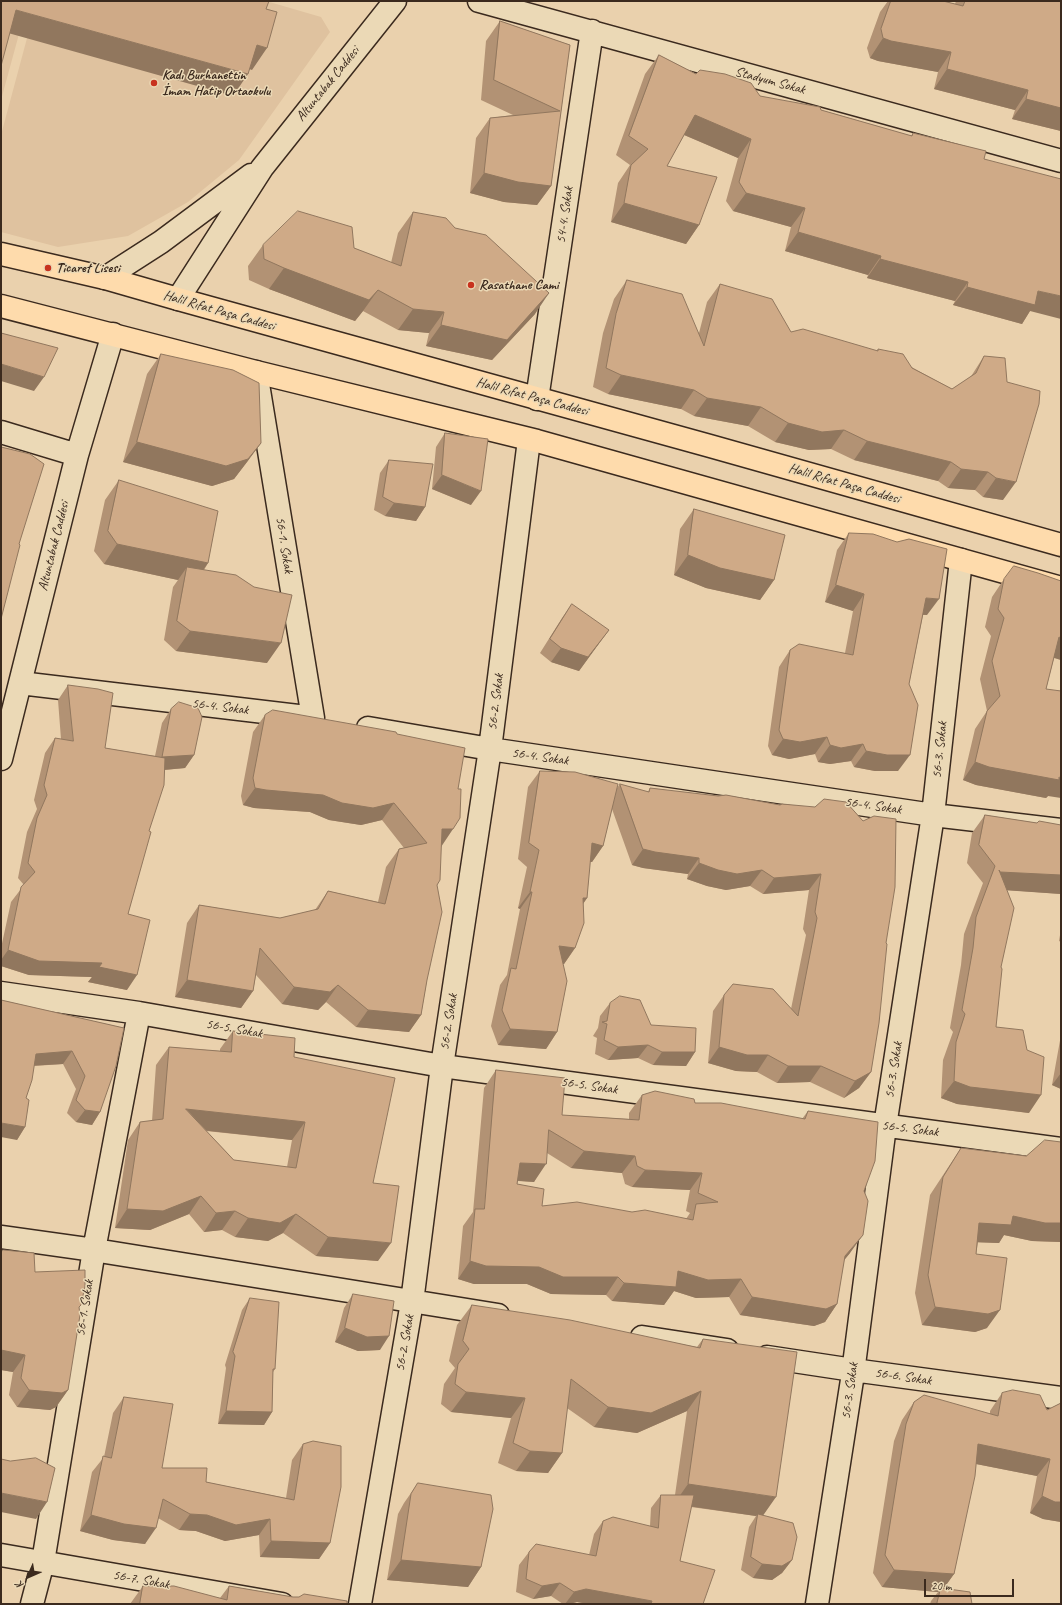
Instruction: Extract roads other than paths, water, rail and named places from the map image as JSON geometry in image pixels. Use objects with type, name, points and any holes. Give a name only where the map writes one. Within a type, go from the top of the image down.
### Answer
[{"type":"main road","name":"Halil Rıfat Paşa Caddesi","points":[[1,254],[105,278],[178,300],[1061,544]]},
{"type":"main road","points":[[1,306],[256,372],[529,440],[1061,588]]},
{"type":"street","name":"Altuntabak Caddesi","points":[[178,300],[262,168],[395,1]]},
{"type":"street","name":"Stadyum Sokak","points":[[478,1],[1061,161]]},
{"type":"street","name":"54-4. Sokak","points":[[537,399],[592,32]]},
{"type":"street","name":"Altuntabak Caddesi","points":[[105,278],[161,242],[262,168]]},
{"type":"street","name":"Altuntabak Caddesi","points":[[1,758],[77,455],[113,334]]},
{"type":"street","name":"56-1. Sokak","points":[[256,372],[313,718]]},
{"type":"street","points":[[1,432],[77,455]]},
{"type":"street","name":"56-2. Sokak","points":[[360,1604],[412,1302],[442,1066],[490,749],[529,440]]},
{"type":"street","name":"56-3. Sokak","points":[[817,1604],[853,1370],[885,1126],[933,815],[960,560]]},
{"type":"street","name":"56-4. Sokak","points":[[20,683],[313,718],[490,749],[933,815],[1061,830]]},
{"type":"street","name":"56-5. Sokak","points":[[1,993],[139,1013],[442,1066],[885,1126],[1061,1148]]},
{"type":"street","name":"56-1. Sokak","points":[[32,1604],[43,1562],[94,1250],[139,1013]]},
{"type":"street","points":[[1,1237],[94,1250],[515,1318]]},
{"type":"street","name":"56-6. Sokak","points":[[625,1335],[853,1370],[1061,1398]]},
{"type":"street","name":"56-7. Sokak","points":[[1,1555],[282,1604]]},
{"type":"place","name":"Kadı Burhanettin İmam Hatip Ortaokulu","points":[[154,83]]},
{"type":"place","name":"Ticaret Lisesi","points":[[48,268]]},
{"type":"place","name":"Rasathane Cami","points":[[471,285]]}]
